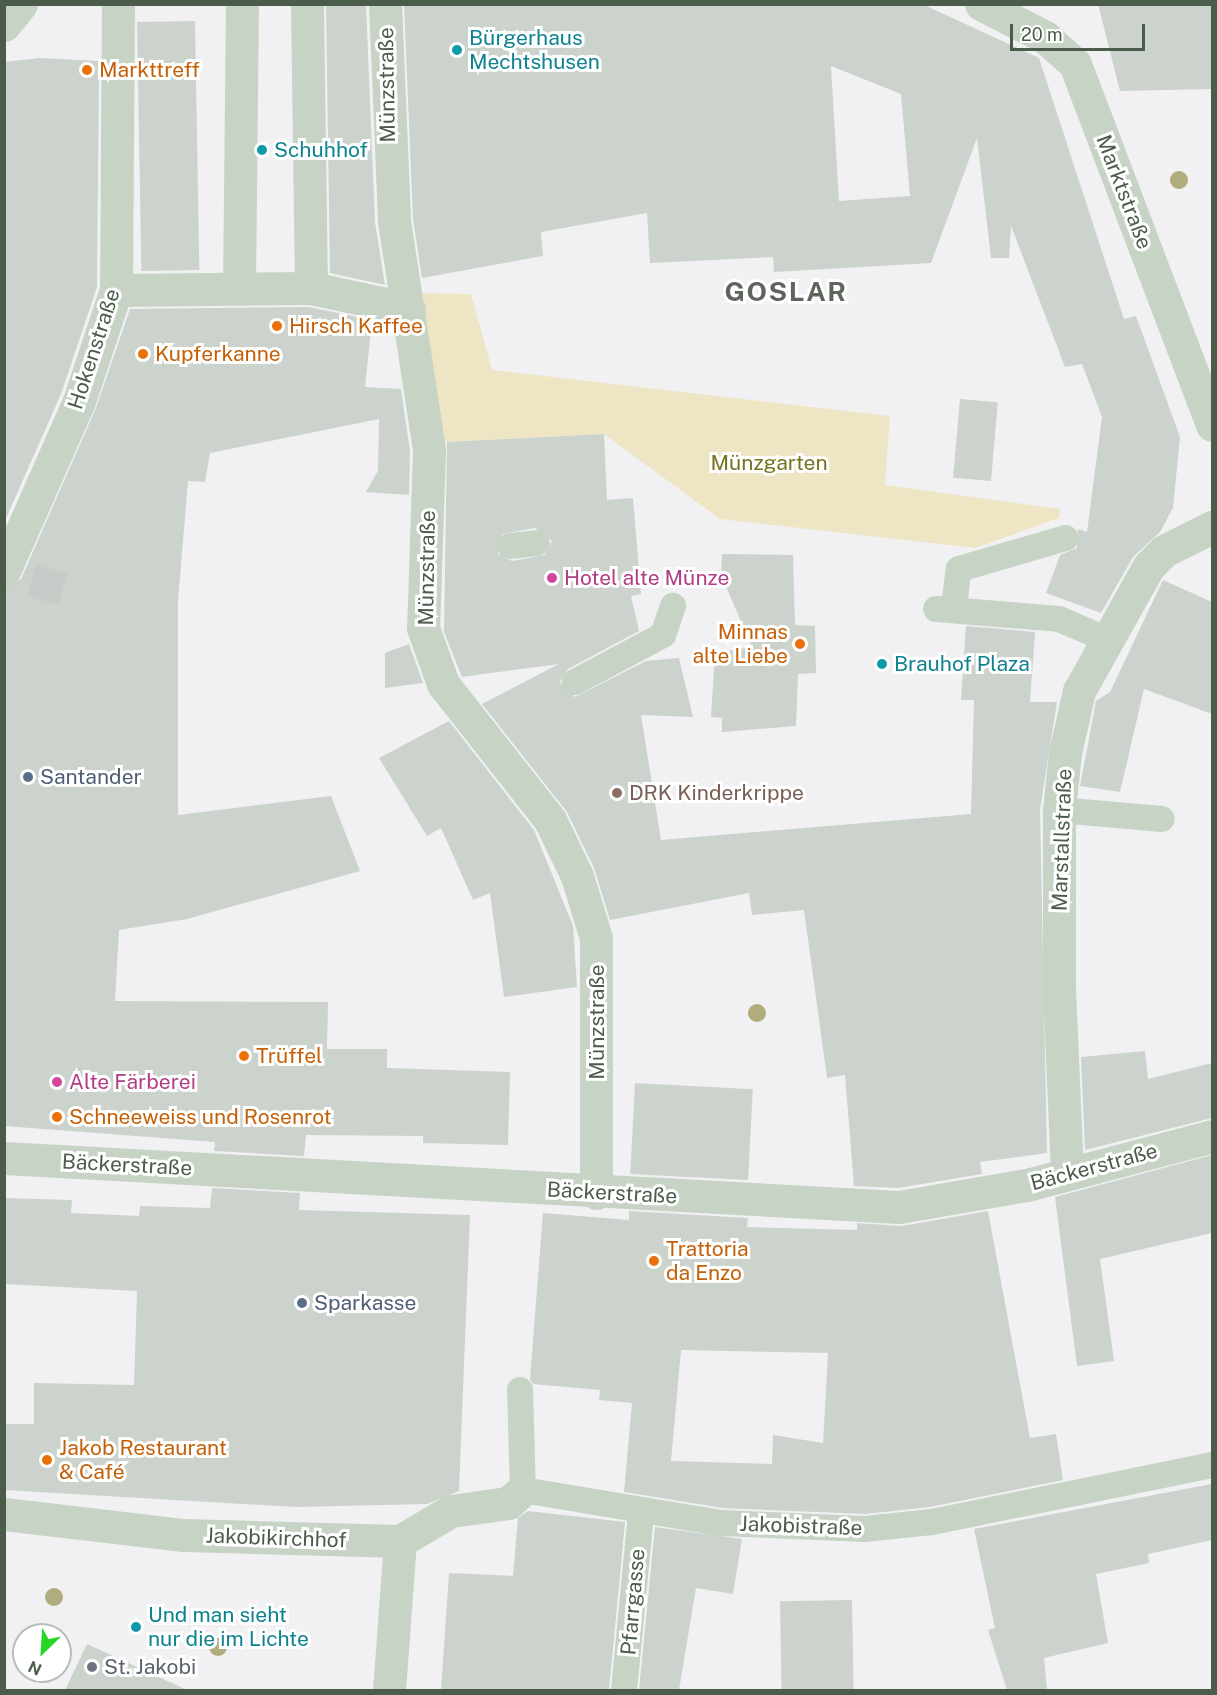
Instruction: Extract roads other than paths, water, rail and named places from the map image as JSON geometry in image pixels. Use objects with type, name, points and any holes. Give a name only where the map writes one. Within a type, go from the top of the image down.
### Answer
[{"type":"street","points":[[4,26],[21,4]]},
{"type":"street","name":"Hokenstraße","points":[[14,573],[80,401],[116,291],[118,4]]},
{"type":"street","points":[[239,288],[242,4]]},
{"type":"street","points":[[307,4],[311,288]]},
{"type":"street","name":"Münzstraße","points":[[385,4],[393,221],[410,309],[429,450],[436,557],[423,628],[443,684],[495,736],[550,820],[577,876],[596,939],[596,1193]]},
{"type":"street","name":"Marktstraße","points":[[981,4],[1045,37],[1076,64],[1212,425]]},
{"type":"street","points":[[116,291],[311,288],[410,309]]},
{"type":"street","name":"Marstallstraße","points":[[1067,1172],[1059,810],[1080,691],[1108,640],[1140,562],[1212,527]]},
{"type":"street","name":"Bäckerstraße","points":[[4,1158],[596,1193],[899,1207],[971,1197],[1212,1136]]},
{"type":"street","points":[[389,1690],[400,1541],[451,1511],[508,1503],[523,1490]]},
{"type":"street","name":"Jakobikirchhof","points":[[4,1514],[184,1535],[400,1541]]},
{"type":"lane","points":[[1066,538],[959,569],[945,608],[1059,619],[1108,640]]},
{"type":"lane","points":[[510,546],[537,543]]},
{"type":"lane","points":[[574,682],[663,635],[673,606]]},
{"type":"lane","points":[[1059,810],[1161,819]]},
{"type":"lane","points":[[520,1390],[523,1490]]},
{"type":"lane","name":"Jakobistraße","points":[[523,1490],[641,1514],[796,1528],[874,1528],[996,1512],[1212,1465]]},
{"type":"lane","name":"Pfarrgasse","points":[[624,1690],[641,1514]]},
{"type":"tunnel","points":[[31,580],[75,592]]},
{"type":"place","name":"Bürgerhaus Mechtshusen","points":[[457,50]]},
{"type":"place","name":"Markttreff","points":[[87,70]]},
{"type":"place","name":"Schuhhof","points":[[262,150]]},
{"type":"place","name":"Hirsch Kaffee","points":[[277,326]]},
{"type":"place","name":"Kupferkanne","points":[[143,354]]},
{"type":"place","name":"Hotel alte Münze","points":[[552,578]]},
{"type":"place","name":"Minnas alte Liebe","points":[[800,644]]},
{"type":"place","name":"Brauhof Plaza","points":[[882,664]]},
{"type":"place","name":"Santander","points":[[28,777]]},
{"type":"place","name":"DRK Kinderkrippe","points":[[617,793]]},
{"type":"place","name":"Trüffel","points":[[244,1056]]},
{"type":"place","name":"Alte Färberei","points":[[57,1082]]},
{"type":"place","name":"Schneeweiss und Rosenrot","points":[[57,1117]]},
{"type":"place","name":"Trattoria da Enzo","points":[[654,1261]]},
{"type":"place","name":"Sparkasse","points":[[302,1303]]},
{"type":"place","name":"Jakob Restaurant & Café","points":[[47,1460]]},
{"type":"place","name":"Und man sieht nur die im Lichte","points":[[136,1627]]},
{"type":"place","name":"St. Jakobi","points":[[92,1667]]},
{"type":"district","name":"GOSLAR","points":[[786,292]]},
{"type":"park label","name":"Münzgarten","points":[[769,463]]}]
